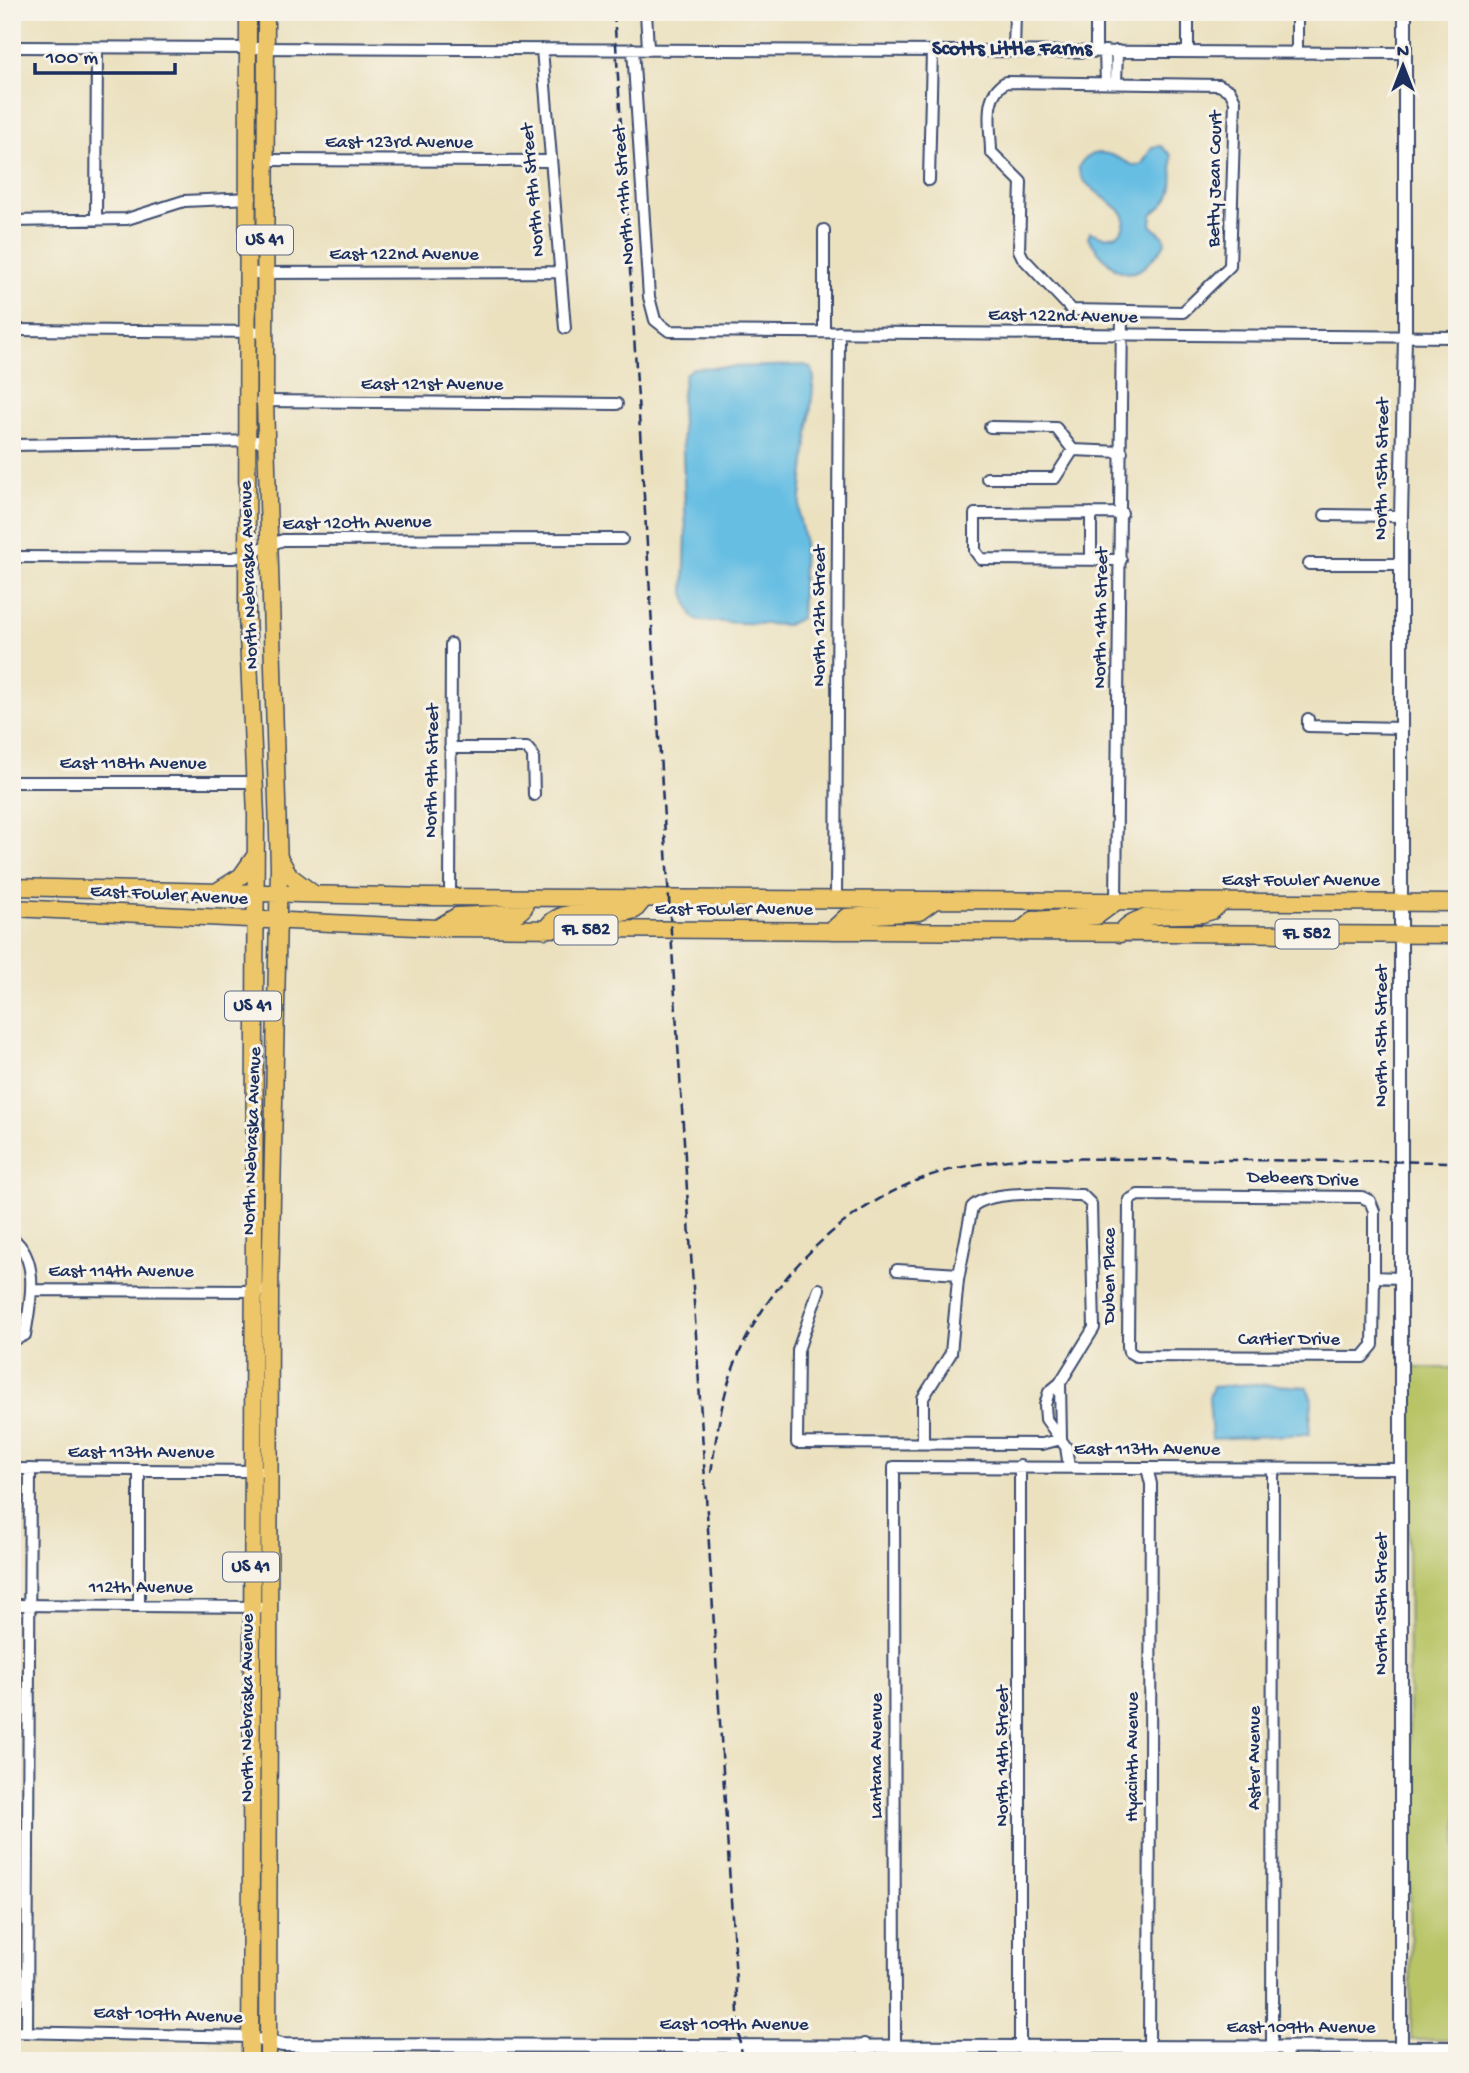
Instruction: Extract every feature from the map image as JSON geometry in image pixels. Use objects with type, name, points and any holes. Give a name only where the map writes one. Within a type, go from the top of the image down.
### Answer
[{"type":"main road","name":"North Nebraska Avenue","points":[[248,12],[248,198],[265,332],[279,857],[270,1293],[268,2061]]},
{"type":"main road","name":"North Nebraska Avenue","points":[[250,2061],[252,1091],[256,853],[247,554],[247,401],[248,331],[265,198],[266,12]]},
{"type":"main road","points":[[217,891],[242,876],[256,853]]},
{"type":"main road","points":[[279,857],[290,876],[314,894]]},
{"type":"main road","name":"East Fowler Avenue","points":[[12,887],[524,898],[1457,903]]},
{"type":"main road","points":[[437,928],[457,916],[518,913],[524,908],[524,898]]},
{"type":"main road","points":[[546,930],[551,920],[562,914],[627,912],[635,910],[645,898]]},
{"type":"main road","points":[[831,931],[846,917],[919,912],[934,901]]},
{"type":"main road","points":[[1018,933],[1033,920],[1097,916],[1116,901]]},
{"type":"main road","points":[[1120,934],[1127,925],[1139,918],[1202,914],[1212,911],[1222,902]]},
{"type":"main road","name":"East Fowler Avenue","points":[[12,908],[255,922],[437,928],[1457,935]]},
{"type":"main road","points":[[252,1091],[261,1102],[264,1132],[274,1169]]},
{"type":"main road","points":[[251,1463],[270,1463]]},
{"type":"main road","points":[[250,1882],[269,1882]]},
{"type":"street","points":[[646,12],[648,49]]},
{"type":"street","points":[[1014,52],[1015,12]]},
{"type":"street","points":[[1096,12],[1111,83]]},
{"type":"street","points":[[1188,12],[1188,52]]},
{"type":"street","points":[[1297,12],[1297,53]]},
{"type":"street","name":"North 15th Street","points":[[1401,2054],[1401,516],[1405,337],[1405,12]]},
{"type":"street","points":[[12,47],[1405,53]]},
{"type":"street","points":[[96,220],[97,48]]},
{"type":"street","name":"North 9th Street","points":[[541,49],[558,272],[565,328]]},
{"type":"street","name":"North 11th Street","points":[[633,49],[649,297],[655,320],[669,331]]},
{"type":"street","points":[[929,180],[932,51]]},
{"type":"street","name":"Betty Jean Court","points":[[1006,82],[1111,83],[1219,85],[1230,91],[1235,102],[1230,265],[1183,312],[1072,310],[1023,258],[1019,250],[1021,182],[991,152],[990,99],[995,88],[1006,82]]},
{"type":"street","name":"East 123rd Avenue","points":[[248,160],[549,161]]},
{"type":"street","points":[[12,221],[127,219],[184,201],[265,198]]},
{"type":"street","points":[[824,230],[824,332]]},
{"type":"street","name":"East 122nd Avenue","points":[[257,273],[558,272]]},
{"type":"street","points":[[1122,311],[1122,335]]},
{"type":"street","points":[[12,330],[265,332]]},
{"type":"street","name":"East 122nd Avenue","points":[[669,331],[1457,337]]},
{"type":"street","name":"North 12th Street","points":[[836,900],[839,332]]},
{"type":"street","name":"North 14th Street","points":[[1116,901],[1122,335]]},
{"type":"street","name":"East 121st Avenue","points":[[247,401],[617,404]]},
{"type":"street","points":[[990,427],[1056,428],[1073,450],[1122,452]]},
{"type":"street","points":[[12,445],[266,441]]},
{"type":"street","points":[[987,478],[1055,478],[1073,450]]},
{"type":"street","points":[[1090,559],[1091,513]]},
{"type":"street","points":[[1121,560],[981,559],[975,551],[975,514],[1122,513]]},
{"type":"street","points":[[1325,515],[1401,516]]},
{"type":"street","name":"East 120th Avenue","points":[[12,557],[234,558],[283,540],[622,539]]},
{"type":"street","points":[[1309,564],[1401,564]]},
{"type":"street","name":"North 9th Street","points":[[450,897],[451,644]]},
{"type":"street","points":[[1308,719],[1308,726],[1402,728]]},
{"type":"street","points":[[450,748],[527,748],[533,755],[534,795]]},
{"type":"street","name":"East 118th Avenue","points":[[12,782],[254,782]]},
{"type":"street","points":[[923,1444],[923,1398],[951,1357],[959,1274],[970,1212],[975,1204],[984,1199],[1025,1195],[1082,1195],[1088,1198],[1091,1204],[1094,1328],[1060,1383],[1049,1392],[1045,1410],[1048,1422],[1068,1452],[1069,1467]]},
{"type":"street","name":"Debeers Drive","points":[[1131,1198],[1362,1197],[1374,1208],[1374,1277]]},
{"type":"street","name":"Duben Place","points":[[1131,1198],[1128,1204],[1128,1346],[1131,1354]]},
{"type":"street","points":[[12,1238],[23,1247],[32,1290]]},
{"type":"street","points":[[897,1270],[959,1274]]},
{"type":"street","points":[[1374,1277],[1400,1278]]},
{"type":"street","name":"Cartier Drive","points":[[1131,1354],[1363,1357],[1373,1345],[1374,1277]]},
{"type":"street","name":"East 114th Avenue","points":[[12,1341],[26,1335],[32,1290],[252,1289],[270,1293]]},
{"type":"street","points":[[819,1289],[798,1350],[797,1443],[1042,1444],[1060,1439]]},
{"type":"street","points":[[1060,1383],[1060,1439]]},
{"type":"street","name":"East 113th Avenue","points":[[12,1469],[139,1470],[251,1463]]},
{"type":"street","name":"North 14th Street","points":[[1020,1466],[1020,2045]]},
{"type":"street","name":"East 113th Avenue","points":[[894,1467],[1401,1469]]},
{"type":"street","name":"Lantana Avenue","points":[[894,1467],[895,2044]]},
{"type":"street","name":"Hyacinth Avenue","points":[[1147,1468],[1151,1485],[1149,2047]]},
{"type":"street","points":[[27,2032],[30,1469]]},
{"type":"street","name":"Aster Avenue","points":[[1272,2047],[1273,1469]]},
{"type":"street","points":[[139,1470],[139,1605]]},
{"type":"street","name":"112th Avenue","points":[[12,1605],[269,1607]]},
{"type":"street","name":"East 109th Avenue","points":[[12,2032],[250,2038],[282,2045],[895,2044],[1286,2047],[1401,2054],[1457,2048]]},
{"type":"street","points":[[489,2044],[489,2061]]},
{"type":"street","points":[[864,2044],[865,2061]]},
{"type":"street","points":[[692,2045],[692,2061]]},
{"type":"street","points":[[1077,2046],[1077,2061]]},
{"type":"street","points":[[1286,2047],[1287,2061]]},
{"type":"green space","points":[[1407,1368],[1457,1368],[1457,2040],[1411,2040]]},
{"type":"water","points":[[1161,146],[1171,155],[1173,182],[1166,202],[1152,214],[1151,225],[1164,237],[1165,243],[1142,269],[1124,272],[1109,263],[1088,238],[1090,232],[1104,237],[1117,235],[1124,227],[1124,216],[1084,180],[1079,172],[1080,164],[1089,156],[1101,153],[1136,166],[1142,164],[1152,147]]},
{"type":"water","points":[[805,365],[812,369],[814,379],[799,516],[804,539],[801,618],[787,625],[700,621],[693,617],[684,593],[686,532],[681,401],[685,374],[693,368]]},
{"type":"water","points":[[1254,1384],[1307,1387],[1312,1400],[1309,1434],[1212,1439],[1209,1397],[1213,1387]]},
{"type":"railway","points":[[614,12],[741,2061]]},
{"type":"railway","points":[[711,1473],[721,1412],[733,1368],[752,1327],[769,1301],[788,1276],[832,1232],[882,1197],[923,1178],[965,1166],[1023,1158],[1457,1162]]},
{"type":"district","name":"Scotts Little Farms","points":[[1012,50]]}]
